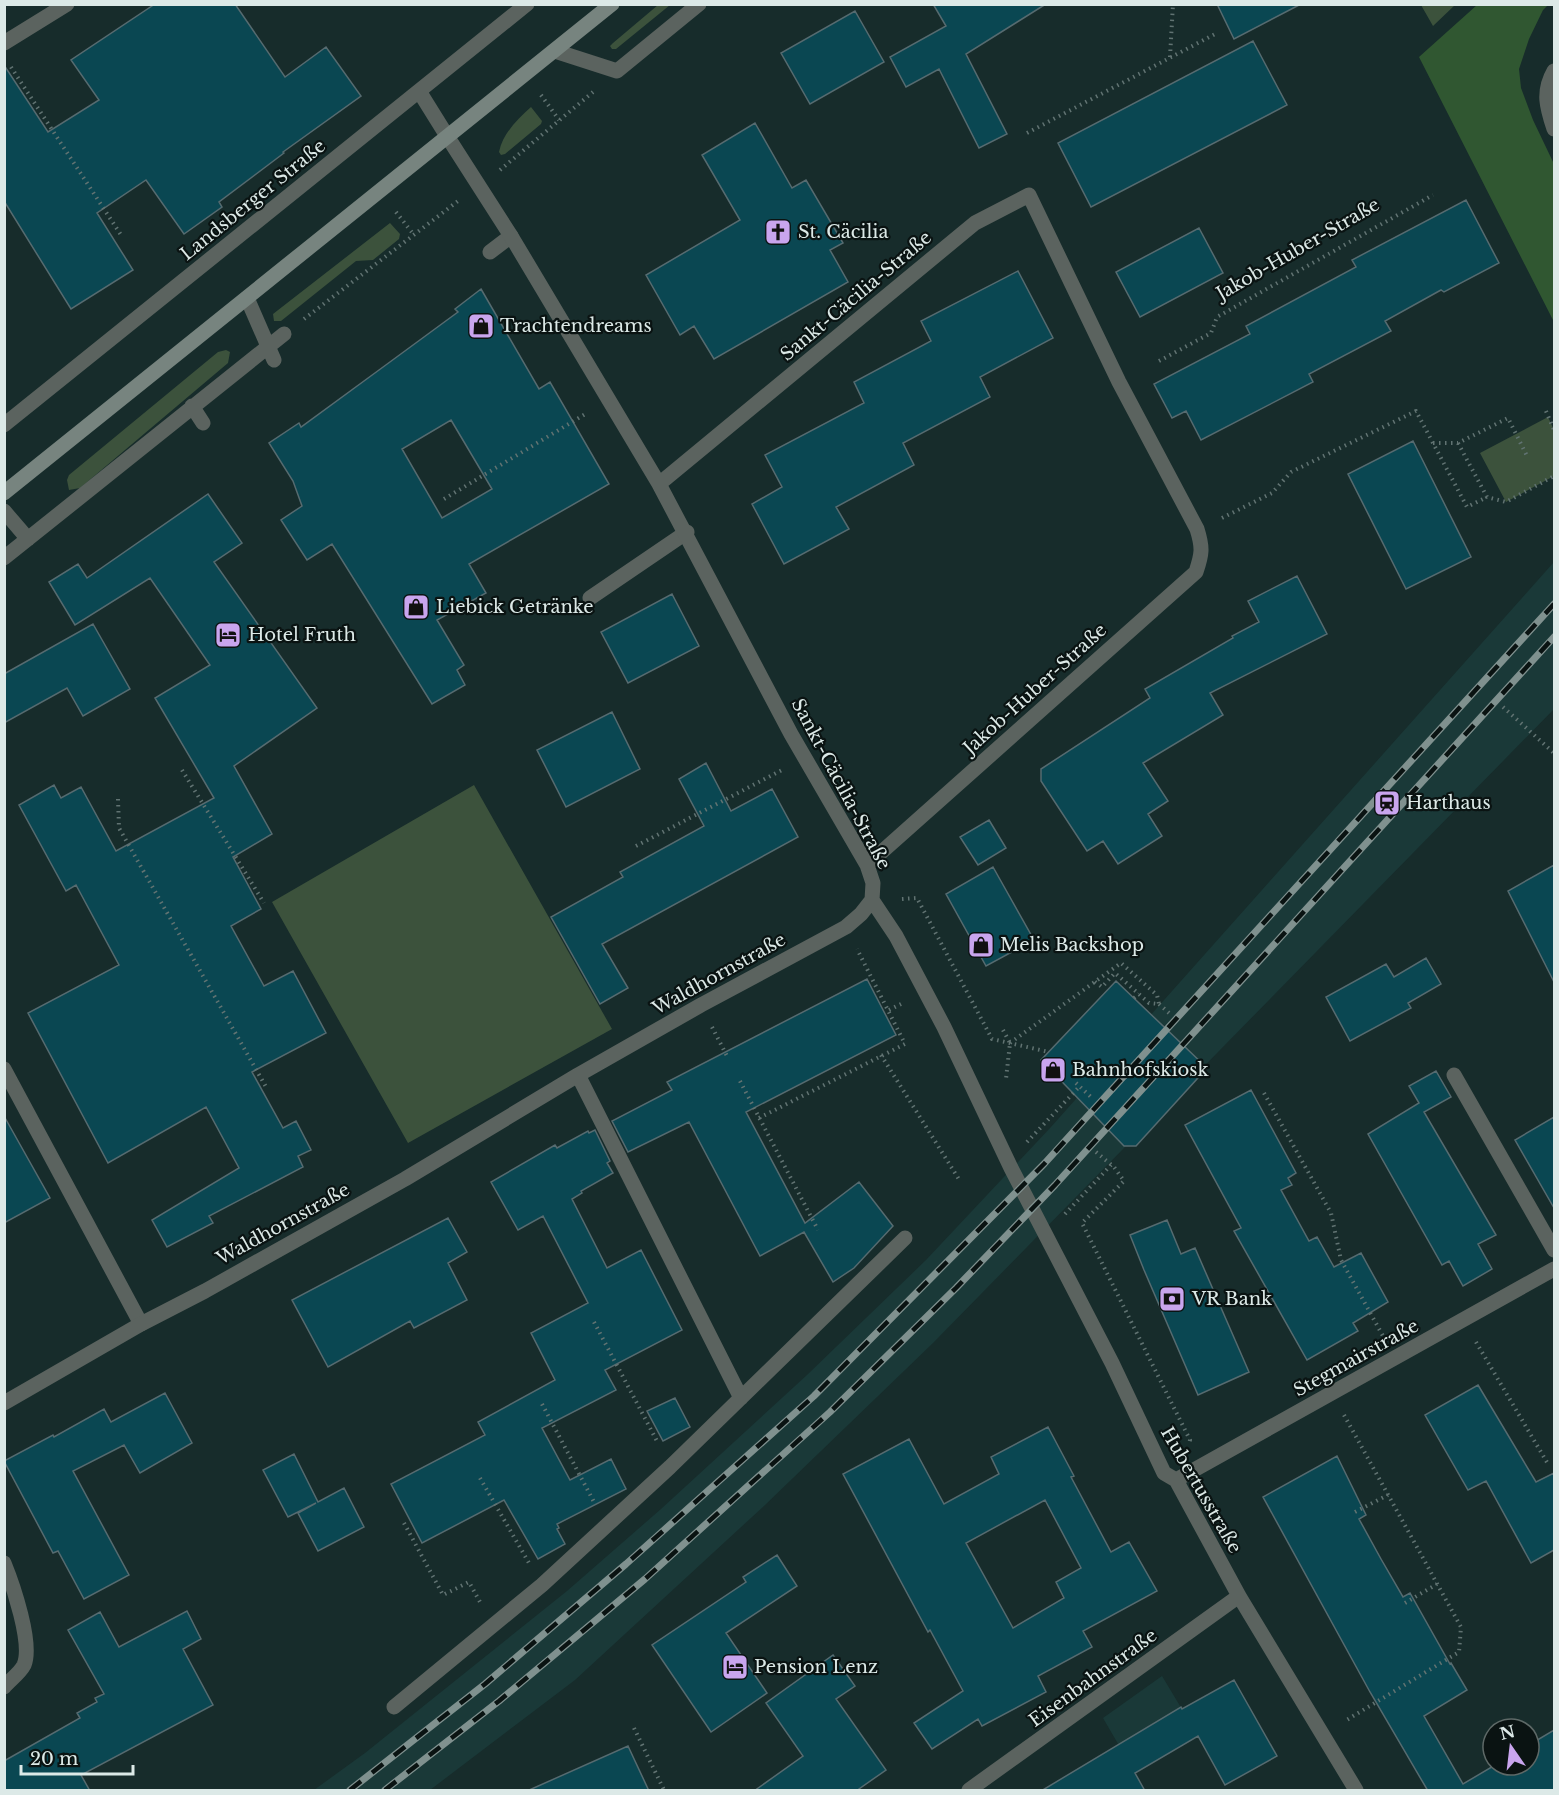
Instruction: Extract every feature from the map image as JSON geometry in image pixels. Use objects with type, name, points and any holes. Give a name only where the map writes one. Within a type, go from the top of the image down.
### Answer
[{"type":"main road","points":[[4,493],[612,4]]},
{"type":"street","points":[[4,43],[67,4]]},
{"type":"street","name":"Landsberger Straße","points":[[4,425],[527,4]]},
{"type":"street","points":[[555,51],[617,71],[699,4]]},
{"type":"street","points":[[1554,71],[1547,83],[1547,108],[1554,129]]},
{"type":"street","name":"Sankt-Cäcilia-Straße","points":[[419,91],[511,236],[687,532],[804,758],[867,865],[873,883],[872,900],[896,936],[926,991],[1011,1168]]},
{"type":"street","name":"Sankt-Cäcilia-Straße","points":[[659,483],[975,223],[1029,195]]},
{"type":"street","name":"Jakob-Huber-Straße","points":[[867,865],[1196,572],[1202,556],[1202,543],[1197,529],[1119,382],[1029,195]]},
{"type":"street","points":[[490,252],[511,236]]},
{"type":"street","points":[[247,298],[271,354]]},
{"type":"street","points":[[4,558],[192,406],[271,354],[284,334]]},
{"type":"street","points":[[192,406],[203,423]]},
{"type":"street","points":[[4,511],[27,539]]},
{"type":"street","points":[[590,598],[687,532]]},
{"type":"street","name":"Waldhornstraße","points":[[4,1403],[141,1324],[205,1291],[396,1184],[578,1075],[701,1005],[846,927],[872,900]]},
{"type":"street","points":[[4,1069],[141,1324]]},
{"type":"street","points":[[578,1075],[741,1398]]},
{"type":"street","points":[[1454,1075],[1554,1250]]},
{"type":"street","name":"Hubertusstraße","points":[[1011,1168],[1081,1302],[1164,1473],[1176,1480],[1239,1596],[1356,1791]]},
{"type":"street","points":[[394,1707],[542,1585],[670,1467],[905,1238]]},
{"type":"street","name":"Stegmairstraße","points":[[1176,1480],[1554,1269]]},
{"type":"street","points":[[4,1563],[21,1612],[26,1646],[24,1665],[4,1687]]},
{"type":"street","name":"Eisenbahnstraße","points":[[969,1791],[988,1785],[1239,1596]]},
{"type":"path","points":[[1170,58],[1173,4]]},
{"type":"path","points":[[1027,133],[1217,33]]},
{"type":"path","points":[[11,67],[121,235]]},
{"type":"path","points":[[284,334],[509,163],[617,71]]},
{"type":"path","name":"Jakob-Huber-Straße","points":[[1159,361],[1211,333],[1217,317],[1433,195]]},
{"type":"path","points":[[444,499],[609,400]]},
{"type":"path","points":[[1197,529],[1272,493],[1291,472],[1416,411],[1467,507],[1487,497],[1506,502],[1554,476]]},
{"type":"path","points":[[1546,411],[1554,430]]},
{"type":"path","points":[[1433,443],[1458,443],[1508,418],[1527,456]]},
{"type":"path","points":[[1458,443],[1487,497]]},
{"type":"path","points":[[1503,706],[1554,753]]},
{"type":"path","points":[[636,846],[804,758]]},
{"type":"path","points":[[182,770],[264,903]]},
{"type":"path","points":[[118,799],[119,828],[266,1087]]},
{"type":"path","points":[[872,900],[916,898],[992,1039],[1050,1052]]},
{"type":"path","points":[[759,1118],[905,1044],[846,927]]},
{"type":"path","points":[[1010,1043],[1121,963],[1157,995],[1159,1004],[1169,1013]]},
{"type":"path","points":[[1094,981],[1102,987],[1115,973],[1149,1003],[1159,1004]]},
{"type":"path","points":[[1134,998],[1138,994]]},
{"type":"path","points":[[889,1010],[894,1007]]},
{"type":"path","points":[[1003,1030],[1010,1043],[1006,1079]]},
{"type":"path","points":[[881,1055],[960,1181]]},
{"type":"path","points":[[740,1082],[818,1230]]},
{"type":"path","points":[[1033,1136],[1078,1085],[1092,1098]]},
{"type":"path","points":[[1264,1093],[1331,1213],[1341,1260],[1395,1359]]},
{"type":"path","points":[[1096,1152],[1124,1181],[1082,1223],[1190,1440],[1176,1480]]},
{"type":"path","points":[[1067,1212],[1111,1165]]},
{"type":"path","points":[[1463,1320],[1548,1464]]},
{"type":"path","points":[[594,1322],[670,1467]]},
{"type":"path","points":[[1322,1735],[1459,1652],[1461,1627],[1332,1394]]},
{"type":"path","points":[[542,1404],[606,1525]]},
{"type":"path","points":[[480,1478],[542,1585]]},
{"type":"path","points":[[1355,1512],[1388,1495]]},
{"type":"path","points":[[404,1523],[443,1595],[469,1582],[493,1626]]},
{"type":"path","points":[[1405,1603],[1437,1584]]},
{"type":"path","points":[[634,1728],[664,1791]]},
{"type":"shaded area","points":[[1554,562],[1554,709],[933,1343],[765,1505],[575,1680],[430,1790],[314,1790],[365,1753],[567,1591],[661,1509],[807,1375],[926,1260],[1051,1127]]},
{"type":"shaded area","points":[[1162,1676],[1198,1736],[1135,1773],[1103,1718]]},
{"type":"green space","points":[[658,5],[670,5],[616,49],[612,49],[610,46],[613,43]]},
{"type":"green space","points":[[1421,5],[1455,5],[1433,26]]},
{"type":"green space","points":[[1477,5],[1548,5],[1543,10],[1529,39],[1519,69],[1521,88],[1554,164],[1554,322],[1419,57]]},
{"type":"green space","points":[[531,107],[542,121],[541,124],[501,155],[499,152],[507,133]]},
{"type":"green space","points":[[390,223],[400,234],[399,239],[373,260],[356,261],[281,321],[274,321],[273,314]]},
{"type":"green space","points":[[226,350],[230,352],[228,363],[80,488],[69,490],[67,480],[69,475],[218,352]]},
{"type":"green space","points":[[1548,417],[1554,430],[1554,476],[1506,502],[1480,453]]},
{"type":"green space","points":[[474,785],[612,1029],[408,1143],[272,902]]},
{"type":"building","points":[[155,4],[235,4],[285,77],[326,47],[361,96],[283,152],[219,202],[222,207],[184,234],[146,180],[97,213],[133,270],[71,309],[4,201],[4,65],[48,132],[99,100],[71,60]]},
{"type":"building","points":[[933,4],[1046,4],[966,54],[1007,134],[979,148],[939,69],[906,87],[890,57],[946,26]]},
{"type":"building","points":[[1217,4],[1301,4],[1234,39]]},
{"type":"building","points":[[855,11],[884,62],[810,104],[781,53]]},
{"type":"building","points":[[1253,41],[1287,105],[1091,207],[1058,143]]},
{"type":"building","name":"St. Cäcilia","points":[[755,123],[792,188],[806,180],[843,243],[830,250],[848,282],[714,359],[694,326],[680,335],[646,275],[740,220],[702,155]]},
{"type":"building","points":[[1466,200],[1499,263],[1444,292],[1441,290],[1385,321],[1391,331],[1309,374],[1313,382],[1201,440],[1186,411],[1172,418],[1154,384],[1250,334],[1246,326],[1356,267],[1352,260]]},
{"type":"building","points":[[1199,228],[1223,273],[1140,317],[1116,272]]},
{"type":"building","points":[[1018,271],[1053,338],[980,377],[990,397],[903,443],[914,465],[836,507],[849,529],[784,564],[752,504],[782,487],[765,455],[864,403],[854,382],[931,341],[921,321]]},
{"type":"building","points":[[481,289],[539,389],[550,382],[609,484],[469,564],[486,593],[437,620],[464,665],[457,670],[465,685],[432,704],[332,544],[307,560],[281,520],[302,506],[293,481],[269,443],[299,423],[301,427],[458,312],[455,309]],"holes":[[[451,420],[492,489],[442,518],[402,449]]]},
{"type":"building","points":[[1413,441],[1471,557],[1406,589],[1348,474]]},
{"type":"building","points":[[208,494],[242,543],[214,562],[317,708],[234,766],[272,834],[233,857],[261,909],[231,926],[264,986],[293,971],[326,1033],[252,1072],[283,1128],[296,1121],[311,1150],[298,1156],[303,1167],[209,1216],[213,1223],[167,1247],[152,1220],[239,1168],[206,1107],[108,1163],[28,1013],[119,965],[76,885],[66,891],[19,805],[54,785],[61,798],[81,787],[116,851],[214,798],[155,698],[210,665],[150,578],[75,625],[49,582],[78,564],[87,578]]},
{"type":"building","points":[[1297,576],[1327,634],[1210,693],[1223,715],[1143,763],[1168,801],[1148,814],[1162,836],[1118,864],[1103,841],[1087,851],[1041,781],[1041,769],[1150,698],[1145,689],[1259,622],[1248,601]]},
{"type":"building","points":[[672,594],[699,646],[628,683],[601,632]]},
{"type":"building","points":[[93,624],[130,689],[83,716],[67,688],[4,723],[4,674]]},
{"type":"building","points":[[612,712],[640,769],[566,807],[537,750]]},
{"type":"building","points":[[706,763],[731,811],[772,789],[798,837],[602,944],[628,988],[600,1004],[551,917],[623,877],[620,872],[704,826],[679,779]]},
{"type":"building","points":[[989,820],[1006,848],[978,865],[960,837]]},
{"type":"building","points":[[1554,865],[1554,982],[1508,891]]},
{"type":"building","points":[[993,867],[1034,940],[986,966],[946,894]]},
{"type":"building","points":[[1426,958],[1441,984],[1408,1003],[1411,1008],[1350,1041],[1326,997],[1386,964],[1394,977]]},
{"type":"building","points":[[867,979],[896,1035],[746,1112],[805,1223],[859,1182],[893,1226],[854,1268],[833,1282],[804,1232],[760,1256],[689,1122],[628,1152],[612,1121],[672,1090],[667,1082]]},
{"type":"building","points":[[1116,981],[1207,1068],[1136,1146],[1124,1146],[1041,1060]]},
{"type":"building","points":[[1436,1071],[1451,1097],[1424,1112],[1496,1235],[1478,1244],[1492,1269],[1463,1286],[1449,1261],[1442,1265],[1368,1134],[1419,1103],[1409,1086]]},
{"type":"building","points":[[1251,1090],[1296,1173],[1288,1178],[1292,1185],[1281,1190],[1309,1241],[1317,1237],[1334,1267],[1361,1253],[1388,1302],[1353,1323],[1358,1331],[1307,1360],[1234,1231],[1241,1228],[1185,1125]]},
{"type":"building","points":[[4,1116],[50,1198],[4,1223]]},
{"type":"building","points":[[1554,1117],[1554,1208],[1515,1140]]},
{"type":"building","points":[[595,1130],[610,1161],[607,1163],[613,1173],[581,1191],[582,1193],[572,1199],[607,1268],[641,1250],[682,1330],[605,1370],[616,1390],[542,1428],[570,1480],[611,1459],[626,1489],[557,1524],[559,1528],[557,1529],[565,1544],[538,1559],[504,1500],[422,1543],[391,1484],[485,1435],[478,1422],[555,1380],[531,1333],[588,1303],[543,1216],[518,1230],[491,1182],[555,1145],[557,1148],[588,1131],[589,1133]]},
{"type":"building","points":[[448,1218],[467,1252],[448,1263],[467,1300],[414,1328],[410,1321],[328,1367],[292,1300]]},
{"type":"building","points":[[1167,1220],[1181,1254],[1195,1248],[1249,1372],[1198,1395],[1130,1235]]},
{"type":"building","points":[[1478,1385],[1536,1482],[1554,1473],[1554,1550],[1531,1563],[1486,1481],[1468,1490],[1425,1415]]},
{"type":"building","points":[[165,1393],[192,1443],[140,1473],[124,1445],[73,1471],[129,1575],[84,1599],[58,1551],[53,1553],[4,1461],[104,1409],[111,1422]]},
{"type":"building","points":[[675,1398],[690,1427],[663,1441],[647,1411]]},
{"type":"building","points":[[1048,1427],[1074,1476],[1071,1477],[1111,1552],[1129,1542],[1157,1591],[1083,1631],[1092,1647],[1038,1676],[1046,1692],[982,1726],[978,1719],[932,1749],[914,1723],[963,1691],[930,1630],[928,1632],[843,1474],[909,1439],[944,1504],[999,1474],[991,1457]],"holes":[[[1045,1500],[1081,1568],[1056,1582],[1064,1598],[1013,1628],[966,1543]]]},
{"type":"building","points":[[294,1454],[318,1502],[344,1488],[364,1527],[318,1551],[298,1513],[316,1503],[288,1517],[263,1470]]},
{"type":"building","points":[[1337,1456],[1366,1515],[1359,1519],[1381,1559],[1403,1597],[1410,1593],[1467,1690],[1424,1716],[1463,1784],[1481,1773],[1481,1777],[1541,1777],[1541,1738],[1554,1730],[1554,1791],[1428,1791],[1370,1692],[1263,1497]]},
{"type":"building","points":[[777,1555],[797,1586],[726,1633],[767,1693],[711,1732],[652,1645],[746,1582],[743,1577]]},
{"type":"building","points":[[187,1611],[201,1639],[183,1649],[213,1705],[81,1775],[90,1791],[4,1791],[4,1761],[80,1718],[77,1713],[97,1702],[95,1698],[104,1694],[68,1630],[100,1612],[119,1647]]},
{"type":"building","points":[[833,1655],[855,1686],[836,1699],[886,1770],[856,1791],[754,1791],[803,1756],[766,1703]]},
{"type":"building","points":[[1234,1680],[1277,1756],[1225,1785],[1198,1736],[1135,1773],[1145,1791],[1041,1791],[1181,1707],[1182,1709]]},
{"type":"building","points":[[628,1746],[649,1791],[527,1791]]},
{"type":"railway","points":[[350,1790],[485,1684],[626,1564],[814,1396],[1044,1164],[1554,604]]},
{"type":"railway","points":[[385,1790],[499,1701],[645,1579],[830,1412],[956,1288],[1055,1185],[1554,637]]},
{"type":"place","name":"St. Cäcilia","points":[[778,232]]},
{"type":"place","name":"Trachtendreams","points":[[481,326]]},
{"type":"place","name":"Liebick Getränke","points":[[416,607]]},
{"type":"place","name":"Hotel Fruth","points":[[228,635]]},
{"type":"place","name":"Harthaus","points":[[1387,803]]},
{"type":"place","name":"Melis Backshop","points":[[981,945]]},
{"type":"place","name":"Bahnhofskiosk","points":[[1053,1070]]},
{"type":"place","name":"VR Bank","points":[[1172,1299]]},
{"type":"place","name":"Pension Lenz","points":[[735,1667]]}]
